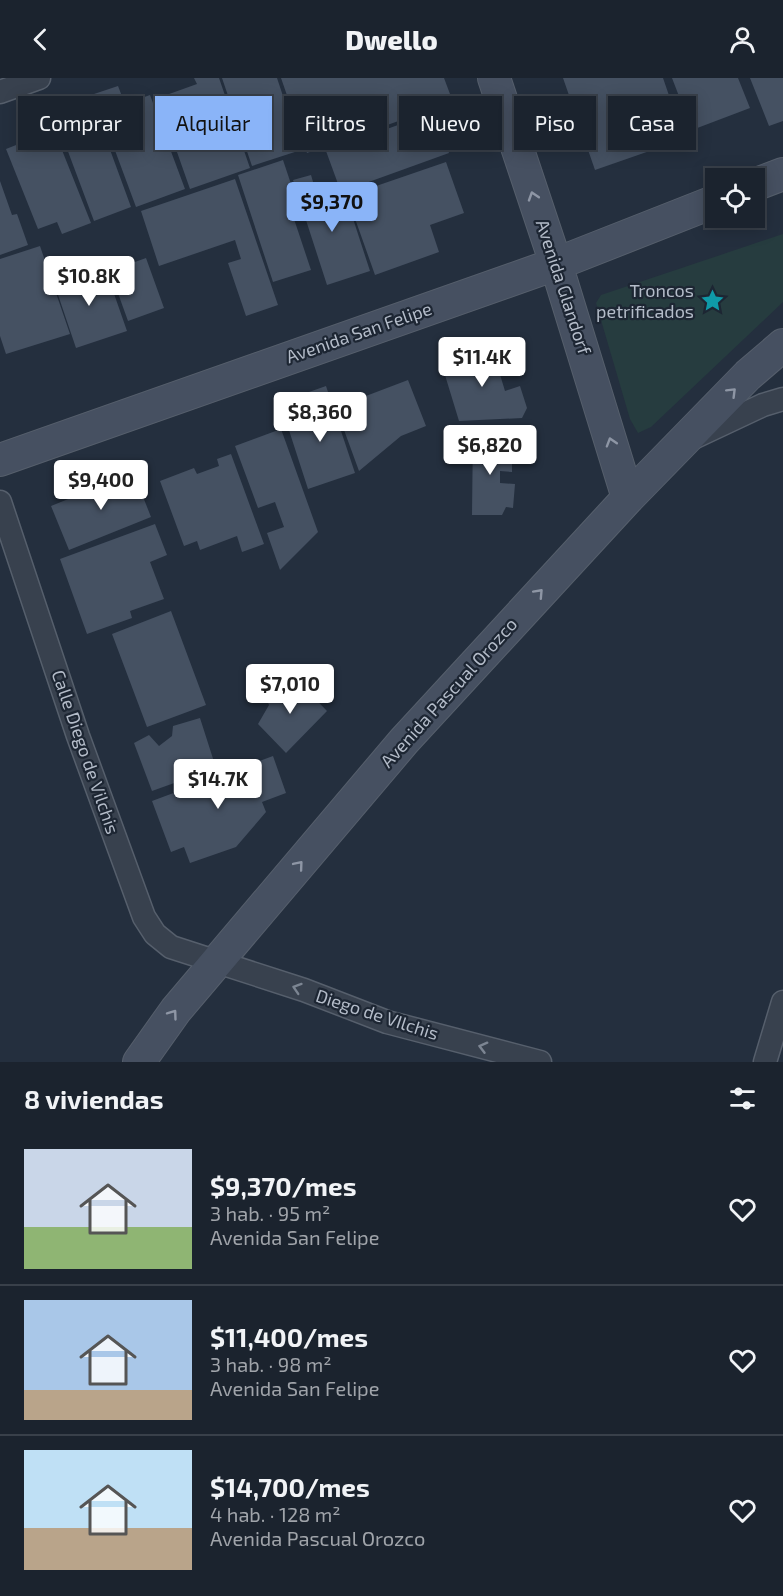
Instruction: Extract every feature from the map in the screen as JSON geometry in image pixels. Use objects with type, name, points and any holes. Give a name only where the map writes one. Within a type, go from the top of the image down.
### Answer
[{"type":"main road","name":"Avenida Glandorf","points":[[494,78],[556,264],[628,498]]},
{"type":"main road","points":[[765,181],[783,174]]},
{"type":"main road","name":"Avenida San Felipe","points":[[0,459],[556,264],[705,205]]},
{"type":"main road","name":"Avenida Pascual Orozco","points":[[139,1062],[176,1010],[404,741],[628,498],[748,375],[783,345]]},
{"type":"street","points":[[0,92],[39,78]]},
{"type":"street","points":[[682,442],[763,405],[783,399]]},
{"type":"street","name":"Calle Diego de Vilchis","points":[[0,502],[78,736],[144,917],[155,934],[171,947],[216,963]]},
{"type":"street","name":"Diego de VIlchis","points":[[216,963],[303,990],[387,1022],[540,1062]]},
{"type":"street","points":[[765,1062],[783,1002]]},
{"type":"green space","points":[[783,234],[783,302],[651,427],[638,433],[630,419],[596,303],[601,295]]},
{"type":"building","points":[[194,78],[219,78],[225,96],[164,96],[197,84]]},
{"type":"building","points":[[222,78],[277,78],[284,99],[284,150],[301,150],[252,166],[247,150],[272,150],[272,96],[228,96]]},
{"type":"building","points":[[281,78],[444,78],[451,96],[399,96],[399,121],[387,125],[387,96],[287,96]]},
{"type":"building","points":[[563,78],[663,78],[669,96],[608,96],[608,150],[652,150],[595,170],[588,150],[596,150],[596,96],[569,96]]},
{"type":"building","points":[[672,78],[738,78],[750,108],[696,128],[696,96],[679,96]]},
{"type":"building","points":[[750,78],[783,78],[783,121],[769,126]]},
{"type":"building","points":[[118,86],[122,96],[95,96],[94,94]]},
{"type":"building","points":[[150,95],[155,108],[155,150],[170,150],[185,189],[136,207],[115,150],[143,150],[143,98]]},
{"type":"building","points":[[399,125],[399,150],[448,150],[449,153],[341,192],[326,151],[387,150],[387,129]]},
{"type":"building","points":[[18,144],[18,150],[62,150],[91,223],[62,234],[57,222],[38,229],[6,149]]},
{"type":"building","points":[[67,150],[110,150],[131,207],[94,221]]},
{"type":"building","points":[[176,150],[244,150],[250,168],[190,189]]},
{"type":"building","points":[[283,160],[297,202],[289,204],[311,270],[273,282],[238,175]]},
{"type":"building","points":[[446,162],[464,213],[430,225],[439,252],[375,275],[347,196]]},
{"type":"building","points":[[311,175],[319,202],[345,194],[370,271],[327,285],[293,180]]},
{"type":"building","points":[[235,179],[278,305],[246,316],[228,263],[241,259],[235,240],[159,266],[141,211]]},
{"type":"building","points":[[0,181],[12,215],[17,214],[28,245],[0,255]]},
{"type":"building","points":[[40,246],[70,334],[6,354],[0,336],[0,259]]},
{"type":"building","points":[[146,258],[164,308],[128,321],[110,271]]},
{"type":"building","points":[[97,265],[106,291],[112,288],[127,331],[76,348],[53,280]]},
{"type":"building","points":[[497,344],[501,356],[495,358],[505,391],[520,386],[527,408],[522,418],[459,421],[441,362]]},
{"type":"building","points":[[408,380],[426,426],[401,436],[359,471],[340,419],[363,411],[358,399]]},
{"type":"building","points":[[326,386],[355,473],[308,489],[286,421],[315,411],[309,392]]},
{"type":"building","points":[[281,429],[318,532],[280,570],[267,533],[284,527],[275,502],[258,508],[235,446]]},
{"type":"building","points":[[473,429],[498,429],[498,457],[512,463],[512,472],[500,471],[500,483],[515,484],[513,508],[506,507],[502,515],[472,515]]},
{"type":"building","points":[[231,454],[264,544],[242,552],[237,536],[200,550],[197,541],[184,546],[160,481],[194,468],[197,474],[219,466],[217,459]]},
{"type":"building","points":[[114,471],[119,486],[136,479],[151,517],[69,550],[51,506],[93,489],[89,481]]},
{"type":"building","points":[[155,524],[167,555],[150,562],[164,599],[130,611],[132,618],[87,634],[60,559]]},
{"type":"building","points":[[171,611],[206,705],[147,727],[112,634]]},
{"type":"building","points":[[298,681],[327,711],[286,753],[258,724],[269,705],[265,696],[278,682],[287,691]]},
{"type":"building","points":[[200,718],[216,768],[152,791],[134,743],[149,735],[159,746],[172,736],[173,726]]},
{"type":"building","points":[[273,756],[286,793],[262,802],[266,812],[236,847],[190,863],[184,847],[171,852],[152,801]]},
{"type":"place","name":"Troncos petrificados","points":[[712,301]]}]
